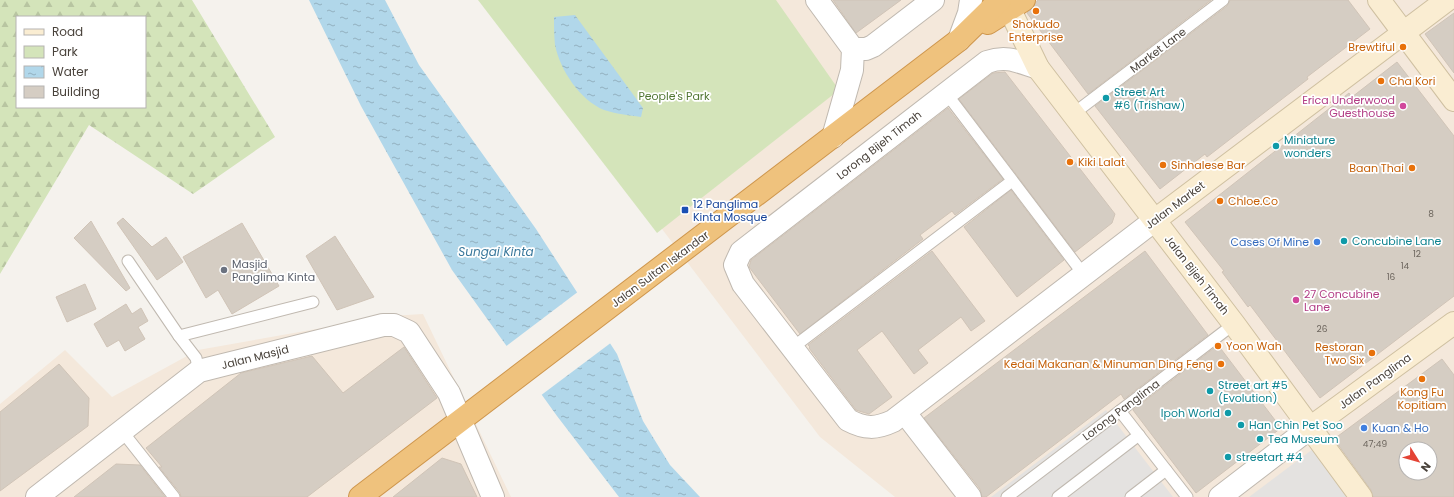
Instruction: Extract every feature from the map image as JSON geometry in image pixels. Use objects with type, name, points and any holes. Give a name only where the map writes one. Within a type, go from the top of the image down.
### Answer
[{"type":"highway","name":"Jalan Sultan Iskandar","points":[[360,497],[833,137],[1006,2]]},
{"type":"street","points":[[817,0],[853,49],[852,70],[833,137]]},
{"type":"street","points":[[853,49],[866,49],[873,46],[933,0]]},
{"type":"street","points":[[959,40],[970,13],[971,0]]},
{"type":"street","points":[[1379,0],[1454,100]]},
{"type":"street","name":"Jalan Market","points":[[735,265],[743,284],[848,420],[870,428],[888,424],[1447,0]]},
{"type":"street","name":"Jalan Bijeh Timah","points":[[1006,2],[1038,68],[1234,324],[1360,497]]},
{"type":"street","name":"Lorong Bijeh Timah","points":[[735,265],[741,252],[987,62],[999,58],[1012,59],[1038,68]]},
{"type":"street","name":"Jalan Panglima","points":[[1220,497],[1310,428],[1454,323]]},
{"type":"street","name":"Jalan Masjid","points":[[37,497],[199,371],[383,324],[394,325],[410,332],[449,393],[468,416],[493,497]]},
{"type":"street","points":[[904,413],[970,497]]},
{"type":"lane","name":"Market Lane","points":[[1073,114],[1223,0]]},
{"type":"lane","points":[[946,93],[1084,275]]},
{"type":"lane","points":[[792,348],[1012,181]]},
{"type":"lane","points":[[128,261],[179,336],[196,358],[199,371]]},
{"type":"lane","points":[[179,336],[313,302]]},
{"type":"lane","name":"Lorong Panglima","points":[[1007,497],[1234,324]]},
{"type":"lane","points":[[1120,411],[1187,497]]},
{"type":"lane","points":[[122,431],[174,497]]},
{"type":"lane","points":[[1058,497],[1139,435]]},
{"type":"lane","points":[[1131,497],[1166,470]]},
{"type":"shaded area","points":[[488,0],[1454,0],[1454,497],[895,497],[820,437]]},
{"type":"shaded area","points":[[423,314],[511,497],[0,497],[0,404],[65,350],[112,397],[198,350],[390,316]]},
{"type":"shaded area","points":[[1106,410],[1173,497],[991,497]]},
{"type":"shaded area","points":[[1321,443],[1360,497],[1249,497]]},
{"type":"green space","points":[[0,0],[192,0],[275,137],[193,194],[89,125],[0,274]]},
{"type":"green space","name":"People's Park","points":[[478,0],[776,0],[839,90],[657,233]]},
{"type":"water","name":"Sungai Kinta","points":[[309,0],[385,0],[419,65],[536,229],[617,354],[643,421],[670,465],[700,497],[619,497],[557,416],[452,270],[361,106]]},
{"type":"water","points":[[575,15],[643,108],[641,117],[604,110],[595,105],[579,92],[566,74],[555,45],[554,17]]},
{"type":"pier","points":[[579,291],[612,342],[540,396],[505,347]]},
{"type":"building","points":[[833,0],[901,0],[856,33]]},
{"type":"building","points":[[1038,0],[1211,0],[1088,94],[1027,13]]},
{"type":"building","points":[[1230,0],[1348,0],[1370,29],[1207,157],[1205,154],[1160,189],[1095,106],[1227,6]]},
{"type":"building","points":[[1454,13],[1454,73],[1425,34]]},
{"type":"building","points":[[1397,62],[1454,136],[1454,296],[1320,398],[1250,305],[1248,307],[1222,272],[1224,271],[1185,222],[1349,93],[1352,97]]},
{"type":"building","points":[[1005,72],[1115,214],[1112,223],[1075,252],[959,99],[993,73]]},
{"type":"building","points":[[948,108],[1003,179],[955,215],[952,211],[920,235],[923,239],[800,334],[749,267],[751,260]]},
{"type":"building","points":[[1011,190],[1064,260],[1017,297],[964,227]]},
{"type":"building","points":[[123,218],[152,247],[166,237],[183,262],[157,280],[117,223]]},
{"type":"building","points":[[91,221],[130,288],[126,291],[74,238]]},
{"type":"building","points":[[242,223],[279,286],[232,314],[218,290],[206,298],[183,257]]},
{"type":"building","points":[[335,236],[374,297],[337,310],[306,256]]},
{"type":"building","points":[[932,251],[985,321],[971,331],[961,317],[918,350],[928,363],[914,374],[882,331],[857,350],[892,397],[869,414],[856,410],[808,345]]},
{"type":"building","points":[[1145,251],[1208,335],[1124,399],[1121,394],[986,497],[982,497],[980,489],[924,418]]},
{"type":"building","points":[[85,284],[96,309],[67,322],[56,297]]},
{"type":"building","points":[[126,304],[132,314],[141,308],[148,321],[138,327],[145,339],[125,351],[119,340],[107,347],[94,324]]},
{"type":"building","points":[[1218,345],[1281,428],[1196,493],[1133,410]]},
{"type":"building","points":[[404,347],[437,398],[307,497],[181,497],[180,493],[159,467],[162,467],[146,448],[241,373],[312,356],[343,393]]},
{"type":"building","points":[[1442,359],[1454,375],[1454,497],[1373,497],[1371,490],[1334,439]]},
{"type":"building","points":[[59,364],[89,398],[88,426],[0,491],[0,412]]},
{"type":"building","points":[[442,458],[461,464],[477,497],[393,497]]},
{"type":"building","points":[[116,464],[140,465],[165,497],[74,497]]},
{"type":"place","name":"Shokudo Enterprise","points":[[1036,11]]},
{"type":"place","name":"Brewtiful","points":[[1403,47]]},
{"type":"place","name":"Cha Kori","points":[[1381,81]]},
{"type":"place","name":"Street Art #6 (Trishaw)","points":[[1106,98]]},
{"type":"place","name":"Erica Underwood Guesthouse","points":[[1403,106]]},
{"type":"place","name":"Miniature wonders","points":[[1276,146]]},
{"type":"place","name":"Kiki Lalat","points":[[1070,162]]},
{"type":"place","name":"Sinhalese Bar","points":[[1163,165]]},
{"type":"place","name":"Baan Thai","points":[[1412,168]]},
{"type":"place","name":"Chloe.Co","points":[[1220,201]]},
{"type":"place","name":"12 Panglima Kinta Mosque","points":[[685,210]]},
{"type":"place","name":"Concubine Lane","points":[[1344,241]]},
{"type":"place","name":"Cases Of Mine","points":[[1317,242]]},
{"type":"place","name":"Masjid Panglima Kinta","points":[[224,270]]},
{"type":"place","name":"27 Concubine Lane","points":[[1296,300]]},
{"type":"place","name":"Yoon Wah","points":[[1218,346]]},
{"type":"place","name":"Restoran Two Six","points":[[1372,353]]},
{"type":"place","name":"Kedai Makanan & Minuman Ding Feng","points":[[1221,364]]},
{"type":"place","name":"Kong Fu Kopitiam","points":[[1422,379]]},
{"type":"place","name":"Street art #5 (Evolution)","points":[[1210,391]]},
{"type":"place","name":"Ipoh World","points":[[1228,413]]},
{"type":"place","name":"Han Chin Pet Soo","points":[[1241,425]]},
{"type":"place","name":"Kuan & Ho","points":[[1364,428]]},
{"type":"place","name":"Tea Museum","points":[[1260,439]]},
{"type":"place","name":"streetart #4","points":[[1228,457]]}]
